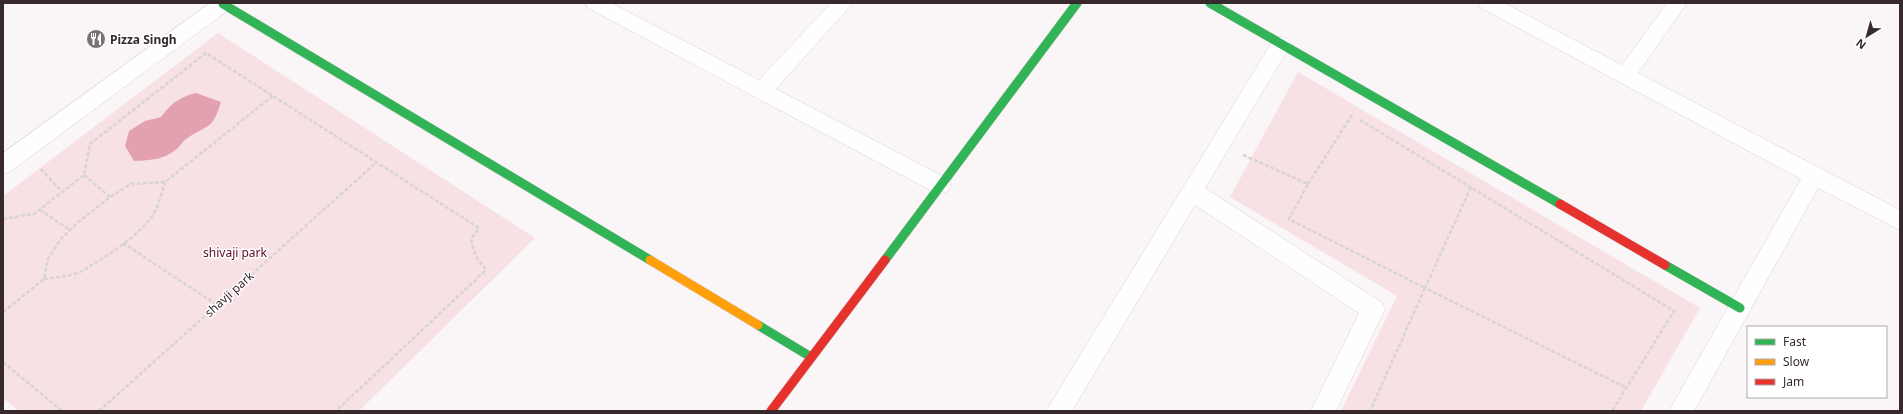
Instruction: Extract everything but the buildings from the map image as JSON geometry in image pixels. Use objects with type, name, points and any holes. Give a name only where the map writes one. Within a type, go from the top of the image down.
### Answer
[{"type":"street","points":[[3,165],[223,3],[811,357]]},
{"type":"street","points":[[595,3],[940,185]]},
{"type":"street","points":[[762,90],[843,3]]},
{"type":"street","points":[[771,411],[1077,3]]},
{"type":"street","points":[[1210,3],[1740,308]]},
{"type":"street","points":[[1488,3],[1900,222]]},
{"type":"street","points":[[1624,76],[1676,3]]},
{"type":"street","points":[[1058,411],[1280,44]]},
{"type":"street","points":[[1681,411],[1814,176]]},
{"type":"street","points":[[1192,191],[1373,309],[1323,411]]},
{"type":"path","points":[[3,219],[34,214],[84,175],[90,144],[206,53],[274,95],[479,228],[471,239],[475,255],[486,270],[336,411]]},
{"type":"path","points":[[44,279],[48,259],[60,240],[110,196],[131,184],[164,182],[274,95]]},
{"type":"path","points":[[1308,184],[1352,115],[1674,311],[1612,411]]},
{"type":"path","points":[[23,150],[62,192]]},
{"type":"path","name":"shavji park","points":[[99,411],[377,162]]},
{"type":"path","points":[[84,175],[110,196]]},
{"type":"path","points":[[3,312],[44,279],[73,275],[98,262],[123,243],[149,220],[159,204],[164,182]]},
{"type":"path","points":[[1471,187],[1425,288],[1626,388]]},
{"type":"path","points":[[40,210],[70,230]]},
{"type":"path","points":[[123,243],[217,305]]},
{"type":"path","points":[[3,362],[62,411]]},
{"type":"green space","name":"shivaji park","points":[[218,33],[535,238],[359,411],[19,411],[3,398],[3,196]]},
{"type":"green space","points":[[1298,72],[1700,308],[1641,411],[1341,411],[1397,296],[1230,197]]},
{"type":"shaded area","points":[[196,93],[221,102],[212,122],[186,139],[178,148],[168,155],[152,160],[134,161],[125,146],[129,131],[145,121],[161,117],[176,101],[185,96]]},
{"type":"traffic: fast","points":[[885,260],[1077,3]]},
{"type":"traffic: fast","points":[[1210,3],[1560,204]]},
{"type":"traffic: fast","points":[[223,4],[650,260]]},
{"type":"traffic: fast","points":[[1665,265],[1740,308]]},
{"type":"traffic: fast","points":[[758,325],[811,357]]},
{"type":"traffic: slow","points":[[650,260],[758,325]]},
{"type":"traffic: jam","points":[[1560,204],[1665,265]]},
{"type":"traffic: jam","points":[[771,411],[885,260]]},
{"type":"place","name":"Pizza Singh","points":[[96,39]]}]
